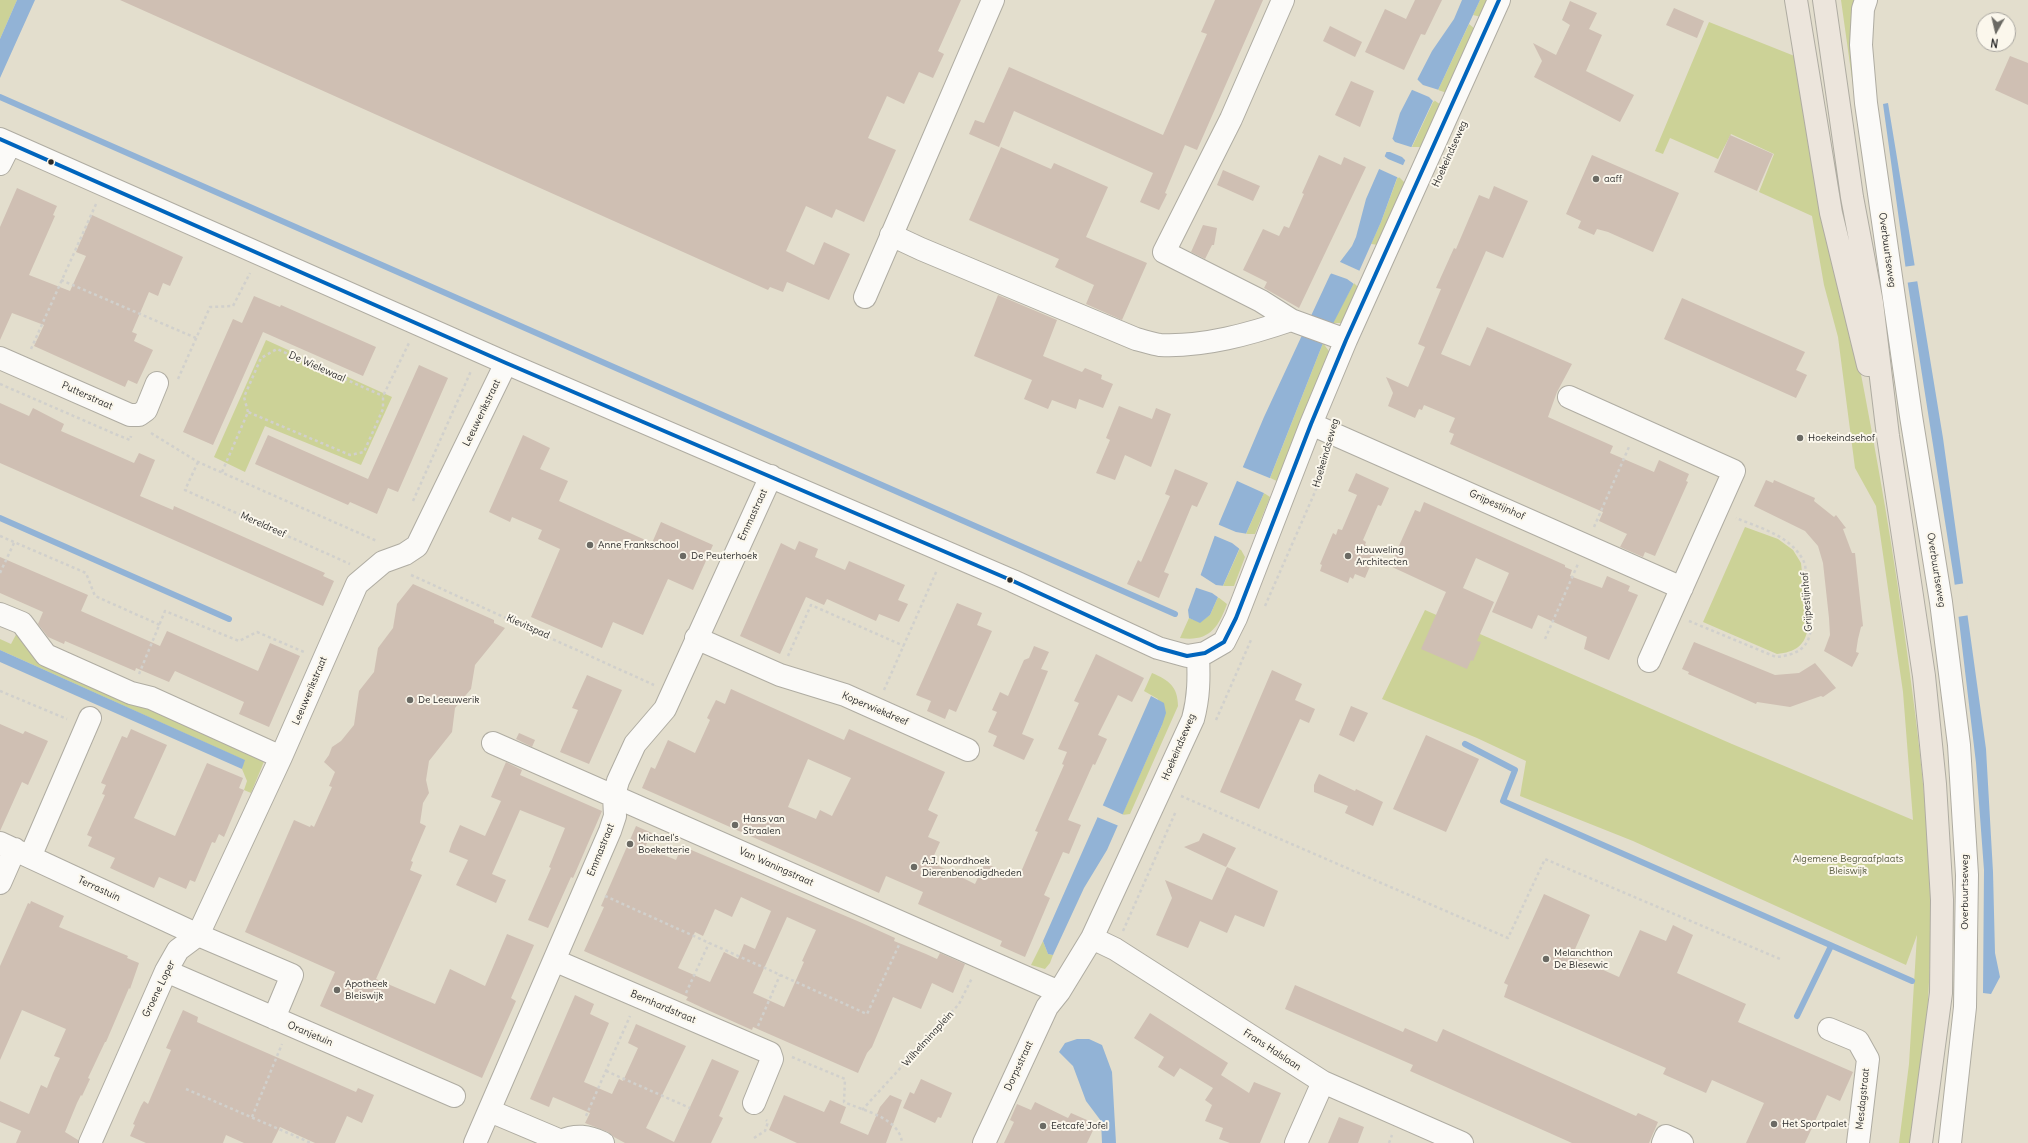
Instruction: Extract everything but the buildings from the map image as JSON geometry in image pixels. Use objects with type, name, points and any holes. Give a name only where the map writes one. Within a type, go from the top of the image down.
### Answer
[{"type":"main road","points":[[1796,0],[1831,213],[1864,350],[1888,436]]},
{"type":"main road","points":[[1824,0],[1852,197],[1872,303],[1888,436],[1924,676],[1935,784],[1942,900],[1941,993],[1921,1143]]},
{"type":"street","points":[[864,297],[993,0]]},
{"type":"street","points":[[1283,0],[1231,119],[1164,252],[1261,301],[1296,322],[1340,338]]},
{"type":"street","name":"Hoekeindseweg","points":[[1059,992],[1092,938],[1193,719],[1197,705],[1199,683],[1198,655],[1215,648],[1224,642],[1240,607],[1311,424],[1340,338],[1499,0]]},
{"type":"street","name":"Overbuurtseweg","points":[[1866,0],[1863,9],[1861,45],[1866,103],[1911,416],[1941,602],[1959,745],[1967,875],[1965,999],[1950,1143]]},
{"type":"street","points":[[0,164],[5,141],[419,322],[506,363],[948,553],[1158,648],[1187,656],[1198,655]]},
{"type":"street","points":[[891,235],[921,250],[1136,339],[1160,345],[1214,342],[1296,322]]},
{"type":"street","name":"Putterstraat","points":[[0,358],[130,415],[139,415]]},
{"type":"street","name":"Leeuwerikstraat","points":[[281,757],[357,584],[377,567],[405,554],[417,546],[506,363]]},
{"type":"street","points":[[139,415],[146,410],[166,384]]},
{"type":"street","points":[[1569,397],[1734,471],[1649,661]]},
{"type":"street","name":"Grijpestijnhof","points":[[1311,424],[1682,588]]},
{"type":"street","name":"Emmastraat","points":[[475,1143],[556,961],[610,831],[615,816],[614,795],[618,781],[635,744],[665,709],[771,476]]},
{"type":"street","points":[[0,614],[22,623],[46,656],[131,693],[151,698],[281,757]]},
{"type":"street","name":"Koperwiekdreef","points":[[696,638],[780,674],[845,695],[968,750]]},
{"type":"street","points":[[0,883],[15,850],[88,723]]},
{"type":"street","name":"Van Waningstraat","points":[[493,743],[1059,992]]},
{"type":"street","name":"Groene Loper","points":[[94,1142],[166,971],[178,950],[198,935],[281,757]]},
{"type":"street","name":"Terrastuin","points":[[15,850],[198,935],[292,975],[282,1022]]},
{"type":"street","name":"Frans Halslaan","points":[[1092,938],[1115,949],[1323,1082],[1462,1143]]},
{"type":"street","name":"Bernhardstraat","points":[[556,961],[770,1053]]},
{"type":"street","name":"Oranjetuin","points":[[166,971],[454,1096]]},
{"type":"street","name":"Dorpsstraat","points":[[984,1143],[1038,1024],[1047,1007],[1059,992]]},
{"type":"street","name":"Mesdagstraat","points":[[1829,1029],[1858,1041],[1868,1059],[1858,1143]]},
{"type":"street","points":[[754,1104],[772,1059],[770,1053]]},
{"type":"street","points":[[1296,1143],[1323,1082]]},
{"type":"street","points":[[490,1111],[566,1140],[590,1137],[603,1143]]},
{"type":"path","points":[[23,368],[104,185]]},
{"type":"path","points":[[166,384],[196,338],[210,307],[233,306],[260,253]]},
{"type":"path","points":[[61,280],[196,338]]},
{"type":"path","points":[[222,472],[248,412],[350,455],[364,452],[383,409],[383,396],[419,322]]},
{"type":"path","name":"De Wielewaal","points":[[248,412],[244,397],[261,358],[277,349],[383,396]]},
{"type":"path","points":[[412,504],[480,350]]},
{"type":"path","points":[[139,415],[147,430],[198,462],[405,554]]},
{"type":"path","points":[[154,434],[156,427]]},
{"type":"path","name":"Hoekeindseweg","points":[[1265,607],[1315,492],[1331,433]]},
{"type":"path","name":"Mereldreef","points":[[198,462],[185,490],[377,567]]},
{"type":"path","name":"Grijpestijnhof","points":[[1670,612],[1776,657],[1790,656],[1804,646],[1810,636],[1811,626],[1804,562],[1795,548],[1779,536],[1716,510]]},
{"type":"path","points":[[0,536],[86,573],[95,596],[160,625]]},
{"type":"path","points":[[0,573],[14,543]]},
{"type":"path","points":[[889,679],[936,572],[948,553]]},
{"type":"path","name":"Kievitspad","points":[[377,567],[672,693]]},
{"type":"path","points":[[780,674],[811,605],[904,646]]},
{"type":"path","points":[[131,693],[165,611],[239,642],[257,632],[323,660]]},
{"type":"path","points":[[1216,721],[1252,636]]},
{"type":"path","points":[[0,691],[88,723]]},
{"type":"path","points":[[1162,787],[1508,938],[1545,859],[1780,959]]},
{"type":"path","points":[[1115,949],[1186,790]]},
{"type":"path","points":[[586,888],[867,1014],[908,926]]},
{"type":"path","points":[[677,1013],[709,943]]},
{"type":"path","name":"Wilhelminaplein","points":[[862,1110],[959,1004],[981,958]]},
{"type":"path","points":[[750,1044],[780,975]]},
{"type":"path","points":[[566,1140],[606,1071],[638,996]]},
{"type":"path","points":[[252,1117],[282,1022]]},
{"type":"path","points":[[770,1053],[781,1052],[846,1078],[844,1102],[888,1120],[902,1137],[902,1143]]},
{"type":"path","points":[[606,1071],[690,1108]]},
{"type":"path","points":[[186,1089],[311,1143]]},
{"type":"path","points":[[754,1138],[764,1131],[768,1122]]},
{"type":"green space","points":[[0,0],[17,0],[0,39]]},
{"type":"green space","points":[[1480,0],[1489,0],[1481,17],[1473,15]]},
{"type":"green space","points":[[1841,0],[1856,0],[1860,102],[1854,93]]},
{"type":"green space","name":"Algemene Begraafplaats Bleiswijk","points":[[1709,22],[1797,57],[1872,432],[1908,659],[1928,841],[1930,878],[1930,951],[1927,1023],[1913,1143],[1899,1143],[1909,1064],[1917,935],[1906,965],[1633,841],[1520,796],[1526,761],[1477,738],[1382,699],[1425,610],[1732,744],[1913,820],[1903,692],[1876,506],[1855,468],[1838,337],[1824,285],[1812,216],[1759,192],[1774,154],[1731,134],[1718,159],[1670,138],[1663,154],[1655,151]]},
{"type":"green space","points":[[1469,24],[1475,29],[1447,93],[1438,90]]},
{"type":"green space","points":[[1434,100],[1441,105],[1423,147],[1412,147]]},
{"type":"green space","points":[[1398,176],[1406,184],[1379,245],[1371,244],[1381,222]]},
{"type":"green space","points":[[1354,283],[1360,289],[1345,323],[1332,323]]},
{"type":"green space","points":[[266,340],[392,397],[361,465],[265,426],[245,472],[214,457]]},
{"type":"green space","points":[[1323,343],[1331,354],[1277,481],[1270,478]]},
{"type":"green space","points":[[1264,493],[1270,497],[1255,534],[1246,534]]},
{"type":"green space","points":[[1745,527],[1778,539],[1793,550],[1801,563],[1808,626],[1805,639],[1798,647],[1789,652],[1777,654],[1703,622]]},
{"type":"green space","points":[[1240,548],[1245,557],[1234,586],[1223,586]]},
{"type":"green space","points":[[1218,597],[1227,604],[1216,627],[1205,636],[1190,639],[1180,638],[1189,618],[1200,622],[1210,615]]},
{"type":"green space","points":[[19,629],[265,759],[251,793],[244,790],[247,781],[242,769],[244,760],[0,650],[0,639],[11,644]]},
{"type":"green space","points":[[1152,673],[1163,678],[1171,685],[1178,699],[1178,706],[1130,814],[1122,815],[1162,725],[1158,699],[1144,691]]},
{"type":"green space","points":[[1043,941],[1048,954],[1053,955],[1050,963],[1045,969],[1031,965]]},
{"type":"water","points":[[17,0],[35,0],[0,78],[0,39]]},
{"type":"water","points":[[1462,0],[1480,0],[1397,178],[1381,222],[1353,285],[1323,343],[1264,493],[1210,615],[1200,623],[1189,618],[1188,610],[1220,521],[1264,417],[1330,275],[1352,246],[1356,237],[1366,199],[1393,137],[1400,113],[1432,51],[1454,19]]},
{"type":"water","points":[[1888,103],[1943,438],[1986,749],[1993,872],[1995,953],[2000,977],[1991,994],[1983,993],[1984,870],[1976,763],[1954,579],[1908,285],[1883,104]]},
{"type":"water","points":[[0,650],[245,760],[242,769],[0,662]]},
{"type":"water","points":[[1151,696],[1164,703],[1166,713],[1162,725],[1107,850],[1084,888],[1053,955],[1048,954],[1043,941]]},
{"type":"water","points":[[1077,1039],[1089,1039],[1102,1045],[1112,1072],[1116,1143],[1102,1143],[1101,1121],[1086,1101],[1073,1066],[1059,1052],[1065,1043]]},
{"type":"pier","points":[[1416,78],[1423,85],[1439,90],[1434,102],[1429,97],[1410,89]]},
{"type":"pier","points":[[1391,137],[1395,142],[1414,148],[1407,162],[1402,157],[1390,152],[1384,152]]},
{"type":"pier","points":[[1383,155],[1388,159],[1405,166],[1399,178],[1377,168]]},
{"type":"pier","points":[[1338,261],[1360,271],[1354,284],[1347,279],[1330,273]]},
{"type":"pier","points":[[1917,265],[1919,281],[1905,283],[1903,267]]},
{"type":"pier","points":[[1240,466],[1272,479],[1266,494],[1235,480]]},
{"type":"pier","points":[[1217,524],[1236,532],[1248,534],[1241,550],[1232,543],[1213,535]]},
{"type":"pier","points":[[1199,574],[1216,585],[1225,586],[1219,598],[1212,593],[1194,587]]},
{"type":"pier","points":[[1966,583],[1970,615],[1957,617],[1953,585]]},
{"type":"pier","points":[[1102,805],[1124,815],[1119,826],[1097,817]]},
{"type":"waterway","points":[[0,97],[1175,614]]},
{"type":"waterway","points":[[0,518],[229,619]]},
{"type":"waterway","points":[[1465,744],[1515,770],[1503,801],[1912,981]]},
{"type":"waterway","points":[[1797,1016],[1831,946]]},
{"type":"transit line","points":[[0,139],[506,363],[1013,581],[1158,648],[1187,656],[1205,653],[1224,642],[1236,618],[1311,424],[1346,340],[1499,0]]},
{"type":"place","name":"aaff","points":[[1596,179]]},
{"type":"place","name":"Hoekeindsehof","points":[[1800,438]]},
{"type":"place","name":"Anne Frankschool","points":[[590,545]]},
{"type":"place","name":"De Peuterhoek","points":[[683,556]]},
{"type":"place","name":"Houweling Architecten","points":[[1348,556]]},
{"type":"place","name":"De Leeuwerik","points":[[410,700]]},
{"type":"place","name":"Hans van Straalen","points":[[735,825]]},
{"type":"place","name":"Michael's Boeketterie","points":[[630,844]]},
{"type":"place","name":"A.J. Noordhoek Dierenbenodigdheden","points":[[914,867]]},
{"type":"place","name":"Melanchthon De Blesewic","points":[[1546,959]]},
{"type":"place","name":"Apotheek Bleiswijk","points":[[337,990]]},
{"type":"place","name":"Het Sportpalet","points":[[1774,1124]]},
{"type":"place","name":"Eetcafé Jofel","points":[[1043,1126]]}]
